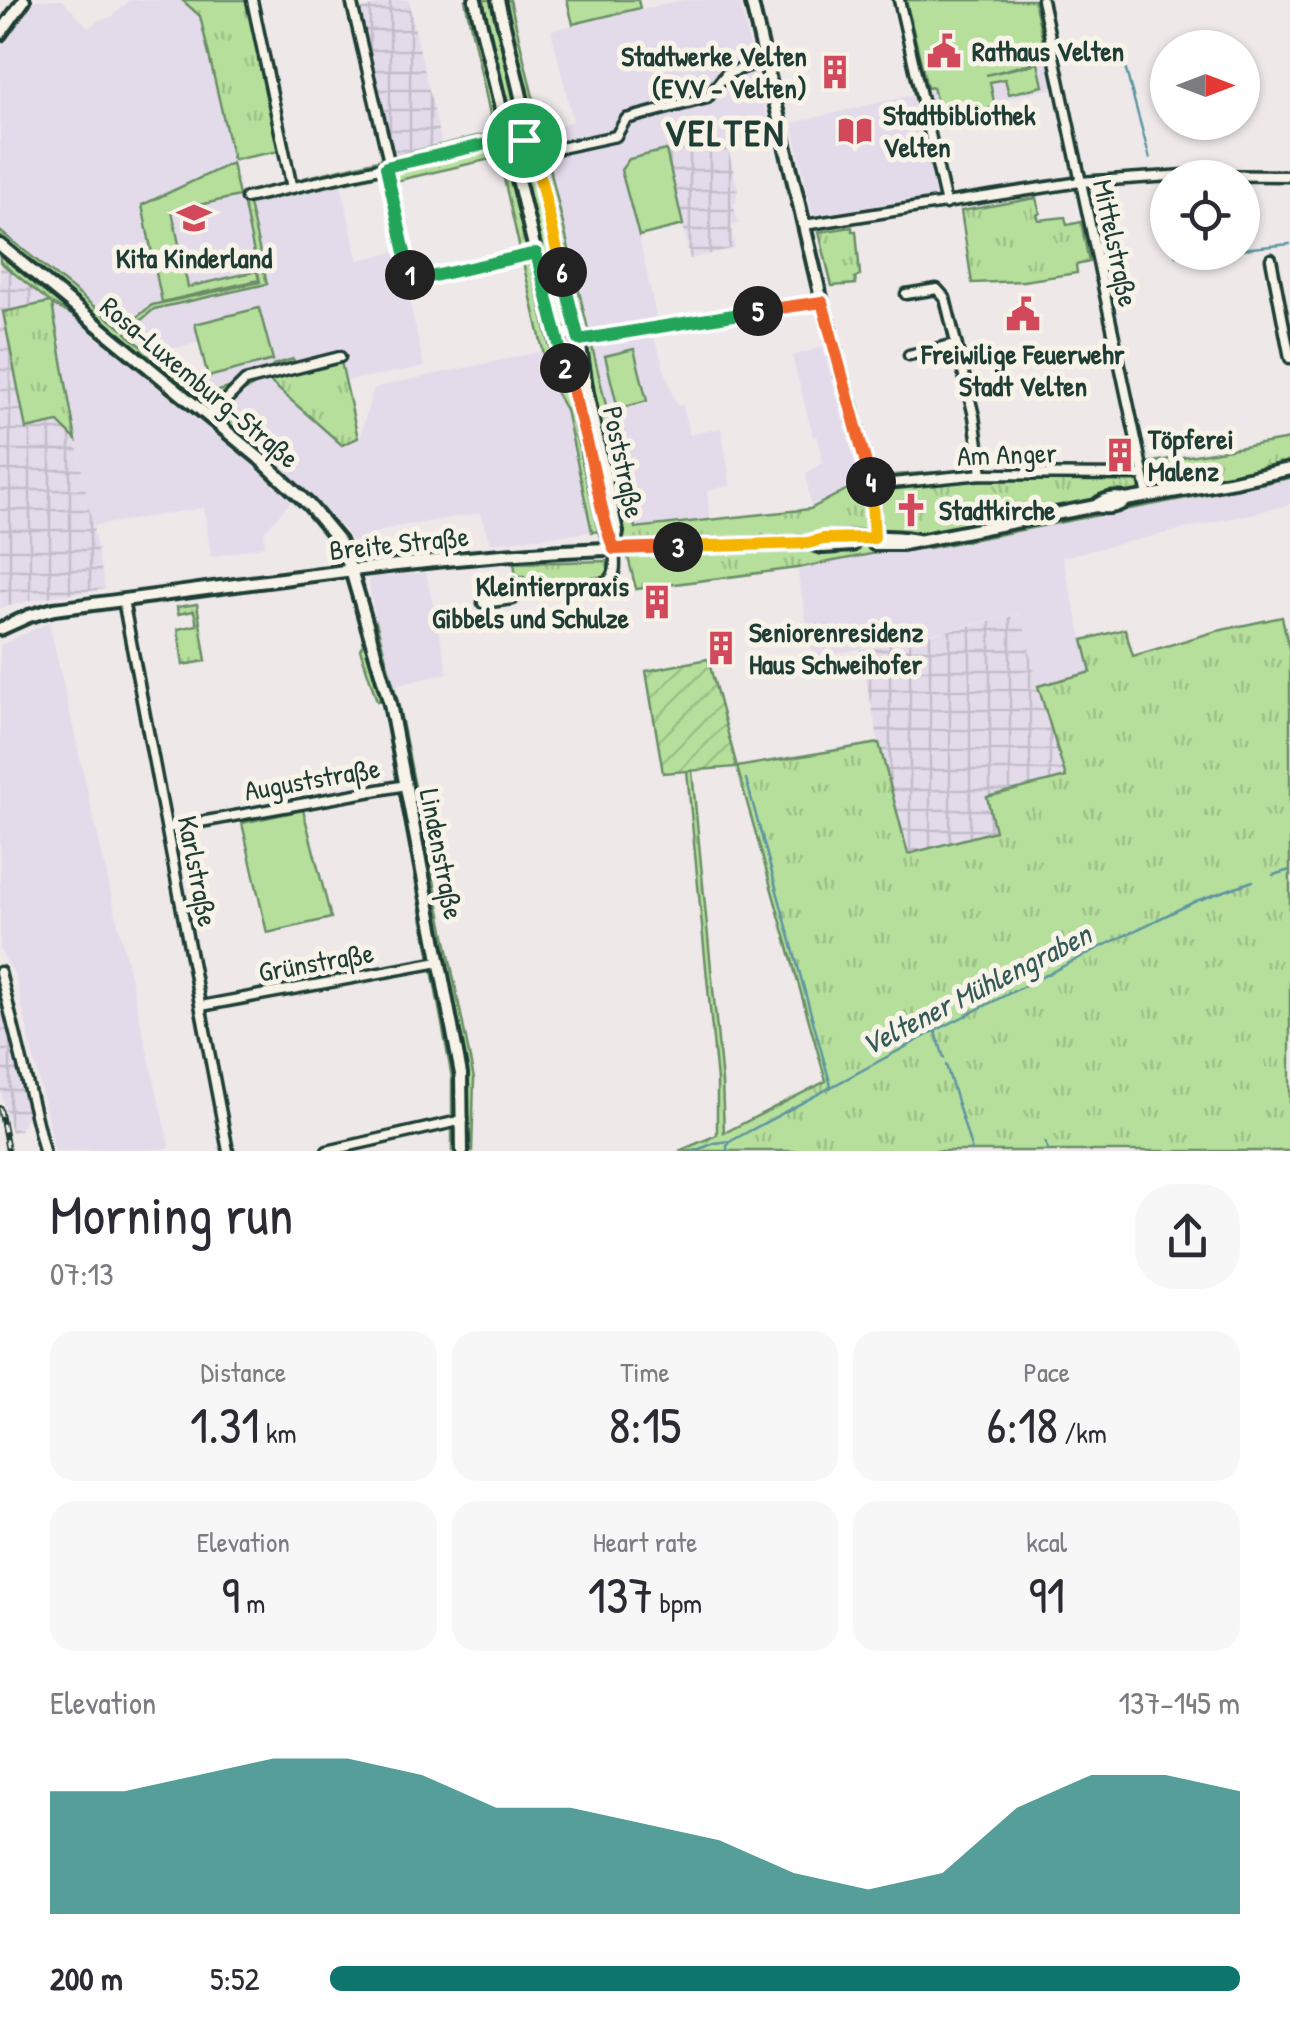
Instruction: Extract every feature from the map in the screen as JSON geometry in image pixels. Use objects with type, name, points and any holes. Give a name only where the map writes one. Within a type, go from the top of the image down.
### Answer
[{"type":"main road","points":[[0,34],[24,0]]},
{"type":"main road","name":"Poststraße","points":[[476,0],[558,344],[614,549]]},
{"type":"main road","name":"Poststraße","points":[[498,0],[579,340],[617,532],[614,549]]},
{"type":"main road","points":[[751,0],[822,302],[872,485],[874,541]]},
{"type":"main road","points":[[510,146],[516,152],[526,152],[532,143]]},
{"type":"main road","name":"Rosa-Luxemburg-Straße","points":[[0,245],[259,458],[339,541],[352,570]]},
{"type":"main road","points":[[558,344],[560,337],[567,334],[579,340]]},
{"type":"main road","name":"Breite Straße","points":[[0,629],[54,609],[486,556],[808,543],[823,539],[917,540],[1096,506],[1119,497],[1126,500],[1290,469]]},
{"type":"main road","name":"Lindenstraße","points":[[352,570],[390,704],[461,1074],[462,1151]]},
{"type":"street","points":[[252,0],[292,188]]},
{"type":"street","points":[[350,0],[412,281],[536,253]]},
{"type":"street","points":[[900,0],[946,204]]},
{"type":"street","name":"Mittelstraße","points":[[1042,0],[1148,496]]},
{"type":"street","points":[[565,147],[616,136],[626,118],[708,98],[726,74],[766,60]]},
{"type":"street","points":[[246,198],[499,141],[510,146]]},
{"type":"street","points":[[804,225],[1080,182],[1186,175],[1290,176]]},
{"type":"street","points":[[1270,259],[1290,358]]},
{"type":"street","points":[[906,294],[938,289],[942,292],[974,416],[982,474]]},
{"type":"street","points":[[579,340],[822,302]]},
{"type":"street","points":[[908,355],[956,344]]},
{"type":"street","points":[[210,418],[246,381],[340,356]]},
{"type":"street","name":"Am Anger","points":[[872,485],[982,474],[1143,475]]},
{"type":"street","points":[[482,602],[605,583],[615,574],[614,549]]},
{"type":"street","name":"Karlstraße","points":[[122,600],[228,1151]]},
{"type":"street","name":"Auguststraße","points":[[166,828],[406,785]]},
{"type":"street","name":"Grünstraße","points":[[201,1006],[439,962]]},
{"type":"street","points":[[0,972],[44,1151]]},
{"type":"street","points":[[327,1151],[462,1120]]},
{"type":"shaded area","points":[[34,0],[62,0],[89,28],[112,17],[129,0],[182,0],[199,16],[261,282],[152,305],[122,329],[0,231],[0,46]]},
{"type":"shaded area","points":[[408,0],[442,145],[391,157],[357,10]]},
{"type":"shaded area","points":[[683,0],[739,0],[771,134],[727,145],[718,139],[622,170],[657,321],[590,334],[541,130],[573,121],[551,30]]},
{"type":"shaded area","points":[[1047,59],[1054,88],[1008,98],[1009,106],[935,124],[927,88]]},
{"type":"shaded area","points":[[912,95],[936,197],[813,215],[792,123]]},
{"type":"shaded area","points":[[719,139],[727,145],[738,189],[737,202],[733,204],[739,224],[731,227],[735,248],[690,259],[666,150]]},
{"type":"shaded area","points":[[341,184],[358,260],[399,251],[424,367],[345,381],[338,353],[273,364],[273,369],[211,393],[198,343],[161,351],[156,332],[131,338],[126,333],[154,309],[266,284],[249,204]]},
{"type":"shaded area","points":[[0,262],[51,303],[3,312],[27,429],[58,422],[76,440],[105,589],[0,608]]},
{"type":"shaded area","points":[[51,303],[75,317],[292,500],[264,532],[265,546],[211,557],[204,508],[92,526]]},
{"type":"shaded area","points":[[653,335],[677,406],[683,405],[690,435],[721,428],[731,485],[707,491],[710,520],[635,528],[593,346]]},
{"type":"shaded area","points":[[823,347],[861,482],[811,509],[806,473],[823,462],[792,356]]},
{"type":"shaded area","points":[[544,351],[550,381],[566,410],[592,532],[490,543],[480,513],[372,534],[375,558],[363,559],[345,531],[223,412],[240,393],[267,379],[343,445],[359,440],[373,390],[380,386]]},
{"type":"shaded area","points":[[1290,478],[1290,505],[1062,557],[1091,672],[1038,686],[1020,614],[813,659],[797,568],[887,551],[929,548]]},
{"type":"shaded area","points":[[426,573],[448,673],[394,686],[368,580]]},
{"type":"shaded area","points":[[1021,614],[1066,777],[987,797],[996,831],[908,854],[860,650]]},
{"type":"shaded area","points":[[49,622],[170,1149],[55,1151],[15,975],[0,950],[0,645]]},
{"type":"shaded area","points":[[0,997],[28,1116],[20,1130],[11,1132],[0,1089]]},
{"type":"green space","points":[[182,0],[246,0],[279,151],[233,160],[200,16]]},
{"type":"green space","points":[[465,0],[510,0],[635,528],[810,509],[879,476],[984,469],[1099,471],[1290,439],[1290,478],[929,548],[636,589],[621,529],[592,532],[566,410],[550,381],[499,157],[391,182],[388,173],[249,204],[267,284],[154,309],[126,333],[204,400],[242,378],[273,369],[273,365],[339,353],[358,438],[342,445],[267,379],[240,393],[223,412],[256,440],[231,445],[75,317],[52,304],[76,440],[58,422],[26,429],[3,312],[50,302],[0,262],[0,231],[122,329],[152,305],[260,282],[242,196],[494,132]]},
{"type":"green space","points":[[567,0],[638,0],[640,8],[573,24]]},
{"type":"green space","points":[[906,0],[1034,0],[1047,59],[986,75],[1038,63],[1043,86],[1009,94],[1005,79],[990,82],[995,107],[941,120],[933,87],[927,88]]},
{"type":"green space","points":[[666,150],[683,225],[639,236],[621,170],[629,159]]},
{"type":"green space","points":[[232,163],[239,196],[172,211],[188,287],[257,271],[259,280],[162,302],[142,205]]},
{"type":"green space","points":[[1036,198],[1039,220],[1065,217],[1067,225],[1081,222],[1089,262],[1076,265],[1077,273],[972,283],[961,211]]},
{"type":"green space","points":[[852,227],[856,231],[860,275],[855,278],[856,284],[832,286],[819,232]]},
{"type":"green space","points":[[259,308],[273,360],[208,377],[195,324]]},
{"type":"green space","points":[[634,349],[647,401],[618,409],[605,356]]},
{"type":"green space","points":[[608,561],[610,571],[603,580],[532,588],[524,576],[516,576],[514,563]]},
{"type":"green space","points":[[197,604],[206,661],[183,665],[178,629],[197,625],[194,611],[178,614],[177,607]]},
{"type":"green space","points":[[1282,617],[1290,653],[1290,1151],[679,1151],[717,1135],[717,1081],[687,771],[692,771],[724,1133],[826,1081],[737,767],[879,743],[908,854],[995,831],[987,797],[1066,777],[1038,686],[1091,672],[1083,640],[1125,629],[1133,656]]},
{"type":"green space","points":[[376,622],[398,702],[474,1079],[472,1151],[452,1151],[452,1078],[382,700],[377,701],[360,649]]},
{"type":"green space","points":[[708,659],[737,767],[663,773],[646,671]]},
{"type":"green space","points":[[303,810],[331,918],[267,933],[242,823]]},
{"type":"waterway","points":[[1124,63],[1150,159]]},
{"type":"waterway","points":[[1260,247],[1290,244]]},
{"type":"waterway","points":[[746,779],[831,1086]]},
{"type":"waterway","name":"Veltener Mühlengraben","points":[[1273,875],[1290,870]]},
{"type":"waterway","name":"Veltener Mühlengraben","points":[[727,1151],[731,1141],[935,1031],[1196,901],[1253,881]]},
{"type":"waterway","points":[[936,1032],[944,1058]]},
{"type":"waterway","points":[[946,1065],[972,1151]]},
{"type":"waterway","points":[[694,1151],[731,1141]]},
{"type":"waterway","points":[[1045,1142],[1048,1151]]},
{"type":"railway","points":[[0,1108],[8,1151]]},
{"type":"place","name":"Rathaus Velten","points":[[944,51]]},
{"type":"place","name":"Stadtwerke Velten (EVV - Velten)","points":[[835,72]]},
{"type":"place","name":"Stadtbibliothek Velten","points":[[855,131]]},
{"type":"place","name":"Kita Kinderland","points":[[194,218]]},
{"type":"place","name":"Freiwilige Feuerwehr Stadt Velten","points":[[1023,314]]},
{"type":"place","name":"Töpferei Malenz","points":[[1120,455]]},
{"type":"place","name":"Stadtkirche","points":[[911,510]]},
{"type":"place","name":"Kleintierpraxis Gibbels und Schulze","points":[[657,602]]},
{"type":"place","name":"Seniorenresidenz Haus Schweihofer","points":[[721,648]]},
{"type":"district","name":"VELTEN","points":[[725,133]]},
{"type":"route","points":[[524,140],[532,143],[579,340],[822,302],[872,485],[874,538],[614,549],[536,253],[412,281],[386,167],[499,141],[524,140]]}]
